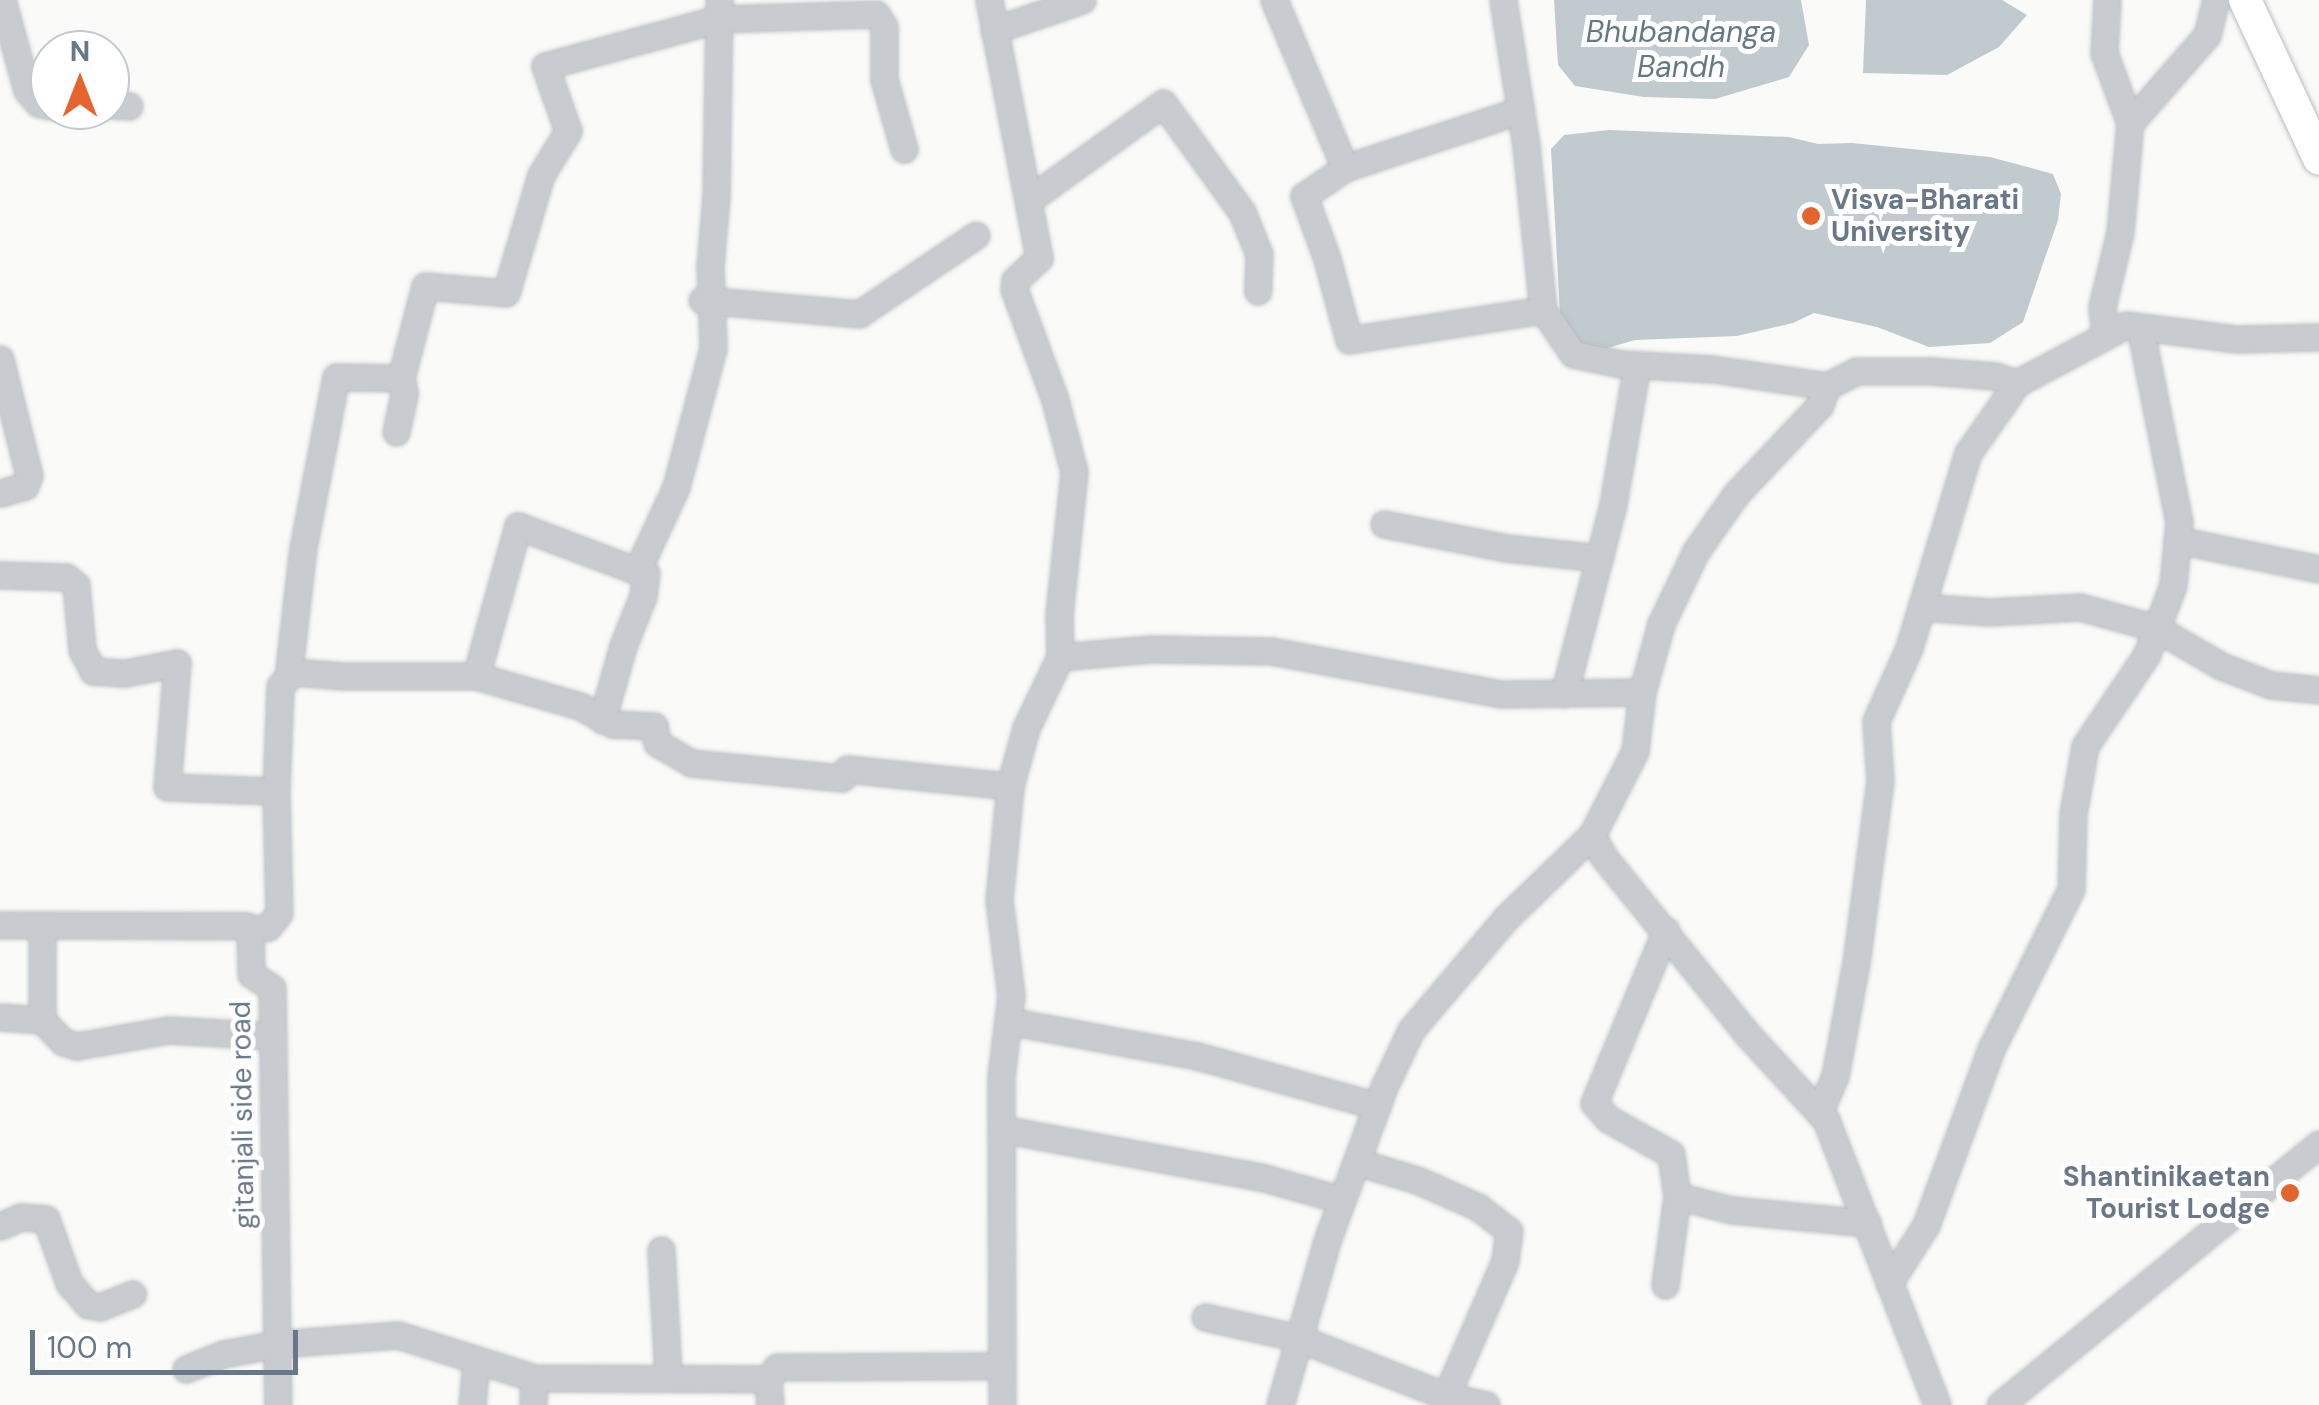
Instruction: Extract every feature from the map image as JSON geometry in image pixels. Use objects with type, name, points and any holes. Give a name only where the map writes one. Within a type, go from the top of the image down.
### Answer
[{"type":"main road","points":[[2246,0],[2319,160]]},
{"type":"street","points":[[2,0],[30,94]]},
{"type":"street","points":[[989,0],[1039,258],[1015,280],[1014,289],[1055,400],[1074,472],[1059,614],[1060,657],[1026,728],[1010,786],[999,900],[1011,996],[1002,1129],[1002,1405]]},
{"type":"street","points":[[994,30],[1082,0]]},
{"type":"street","points":[[1274,0],[1344,168]]},
{"type":"street","points":[[1502,0],[1521,110],[1543,310],[1573,354],[1827,386],[1856,370],[1930,370],[1995,376],[2017,383]]},
{"type":"street","points":[[2105,336],[2102,307],[2120,232],[2130,123],[2104,53],[2107,0]]},
{"type":"street","points":[[2130,123],[2206,36],[2216,0]]},
{"type":"street","points":[[637,571],[676,486],[712,348],[706,301],[718,10]]},
{"type":"street","points":[[396,432],[404,393],[400,378],[425,286],[506,293],[541,175],[568,131],[545,66],[718,10],[876,14],[884,27],[884,80],[904,149]]},
{"type":"street","points":[[1030,199],[1162,102],[1242,212],[1260,254],[1258,291]]},
{"type":"street","points":[[1521,110],[1344,168],[1304,196],[1327,258],[1349,340],[1543,310]]},
{"type":"street","points":[[706,301],[859,314],[976,236]]},
{"type":"street","points":[[1820,1113],[1834,1076],[1856,962],[1880,781],[1876,721],[1909,648],[1968,453],[2017,383],[2126,325],[2237,338],[2319,337]]},
{"type":"street","points":[[1889,1283],[1926,1225],[1991,1049],[2071,890],[2073,814],[2085,746],[2147,654],[2172,586],[2179,522],[2140,327]]},
{"type":"street","points":[[0,359],[29,475],[25,486],[0,493]]},
{"type":"street","points":[[1564,694],[1614,504],[1637,365]]},
{"type":"street","points":[[288,677],[303,548],[336,376],[400,378]]},
{"type":"street","points":[[1280,1405],[1342,1200],[1411,1030],[1507,917],[1592,835],[1635,751],[1642,692],[1661,624],[1696,551],[1736,494],[1820,406],[1827,386]]},
{"type":"street","points":[[1384,524],[1506,548],[1599,558]]},
{"type":"street","points":[[476,676],[518,526],[646,573],[643,596],[622,646],[602,720]]},
{"type":"street","points":[[2177,540],[2319,568]]},
{"type":"street","points":[[0,575],[66,578],[76,585],[82,650],[93,671],[125,673],[177,663],[167,787],[276,792]]},
{"type":"street","points":[[1921,608],[1989,612],[2080,608],[2156,628],[2221,666],[2254,679],[2319,690]]},
{"type":"street","points":[[1060,657],[1151,649],[1271,650],[1502,694],[1642,692]]},
{"type":"street","points":[[0,925],[246,926],[250,930],[268,927],[279,913],[276,792],[280,686],[293,672],[476,676],[580,706],[602,720],[654,726],[657,743],[691,763],[842,778],[847,769],[1010,786]]},
{"type":"street","points":[[1592,835],[1747,1034],[1820,1113],[1868,1222],[1937,1405]]},
{"type":"street","points":[[42,926],[42,1020]]},
{"type":"street","name":"gitanjali side road","points":[[250,930],[251,974],[272,988],[278,1405]]},
{"type":"street","points":[[1665,1285],[1676,1196],[1670,1154],[1608,1119],[1594,1103],[1666,930]]},
{"type":"street","points":[[0,1016],[42,1020],[64,1042],[77,1046],[169,1030],[273,1036]]},
{"type":"street","points":[[1008,1021],[1196,1056],[1377,1106]]},
{"type":"street","points":[[1002,1129],[1262,1177],[1342,1200]]},
{"type":"street","points":[[2000,1405],[2319,1144]]},
{"type":"street","points":[[1357,1162],[1416,1180],[1478,1206],[1509,1231],[1505,1261],[1446,1396]]},
{"type":"street","points":[[1676,1196],[1732,1210],[1868,1222]]},
{"type":"street","points":[[0,1226],[20,1217],[46,1219],[69,1283],[88,1305],[100,1307],[132,1294]]},
{"type":"street","points":[[660,1250],[668,1376]]},
{"type":"street","points":[[1205,1317],[1298,1338],[1446,1396],[1486,1405]]},
{"type":"street","points":[[186,1368],[223,1354],[278,1344],[398,1335],[534,1378],[768,1378]]},
{"type":"street","points":[[472,1405],[476,1361]]},
{"type":"street","points":[[770,1405],[768,1378],[777,1367],[1002,1366]]},
{"type":"street","points":[[533,1405],[534,1378]]},
{"type":"water","name":"Bhubandanga Bandh","points":[[1554,0],[1801,0],[1809,45],[1789,77],[1715,99],[1644,97],[1575,86],[1558,65]]},
{"type":"water","points":[[1866,0],[2002,0],[2027,15],[1999,47],[1947,75],[1863,73]]},
{"type":"water","points":[[1609,130],[1789,137],[1818,144],[1852,143],[1990,157],[2053,174],[2061,194],[2058,220],[2023,322],[1990,343],[1929,347],[1877,327],[1814,313],[1793,323],[1737,336],[1635,340],[1601,350],[1572,343],[1560,314],[1551,149],[1564,135]]},
{"type":"place","name":"Visva-Bharati University","points":[[1811,216]]},
{"type":"place","name":"Shantinikaetan Tourist Lodge","points":[[2290,1193]]}]
